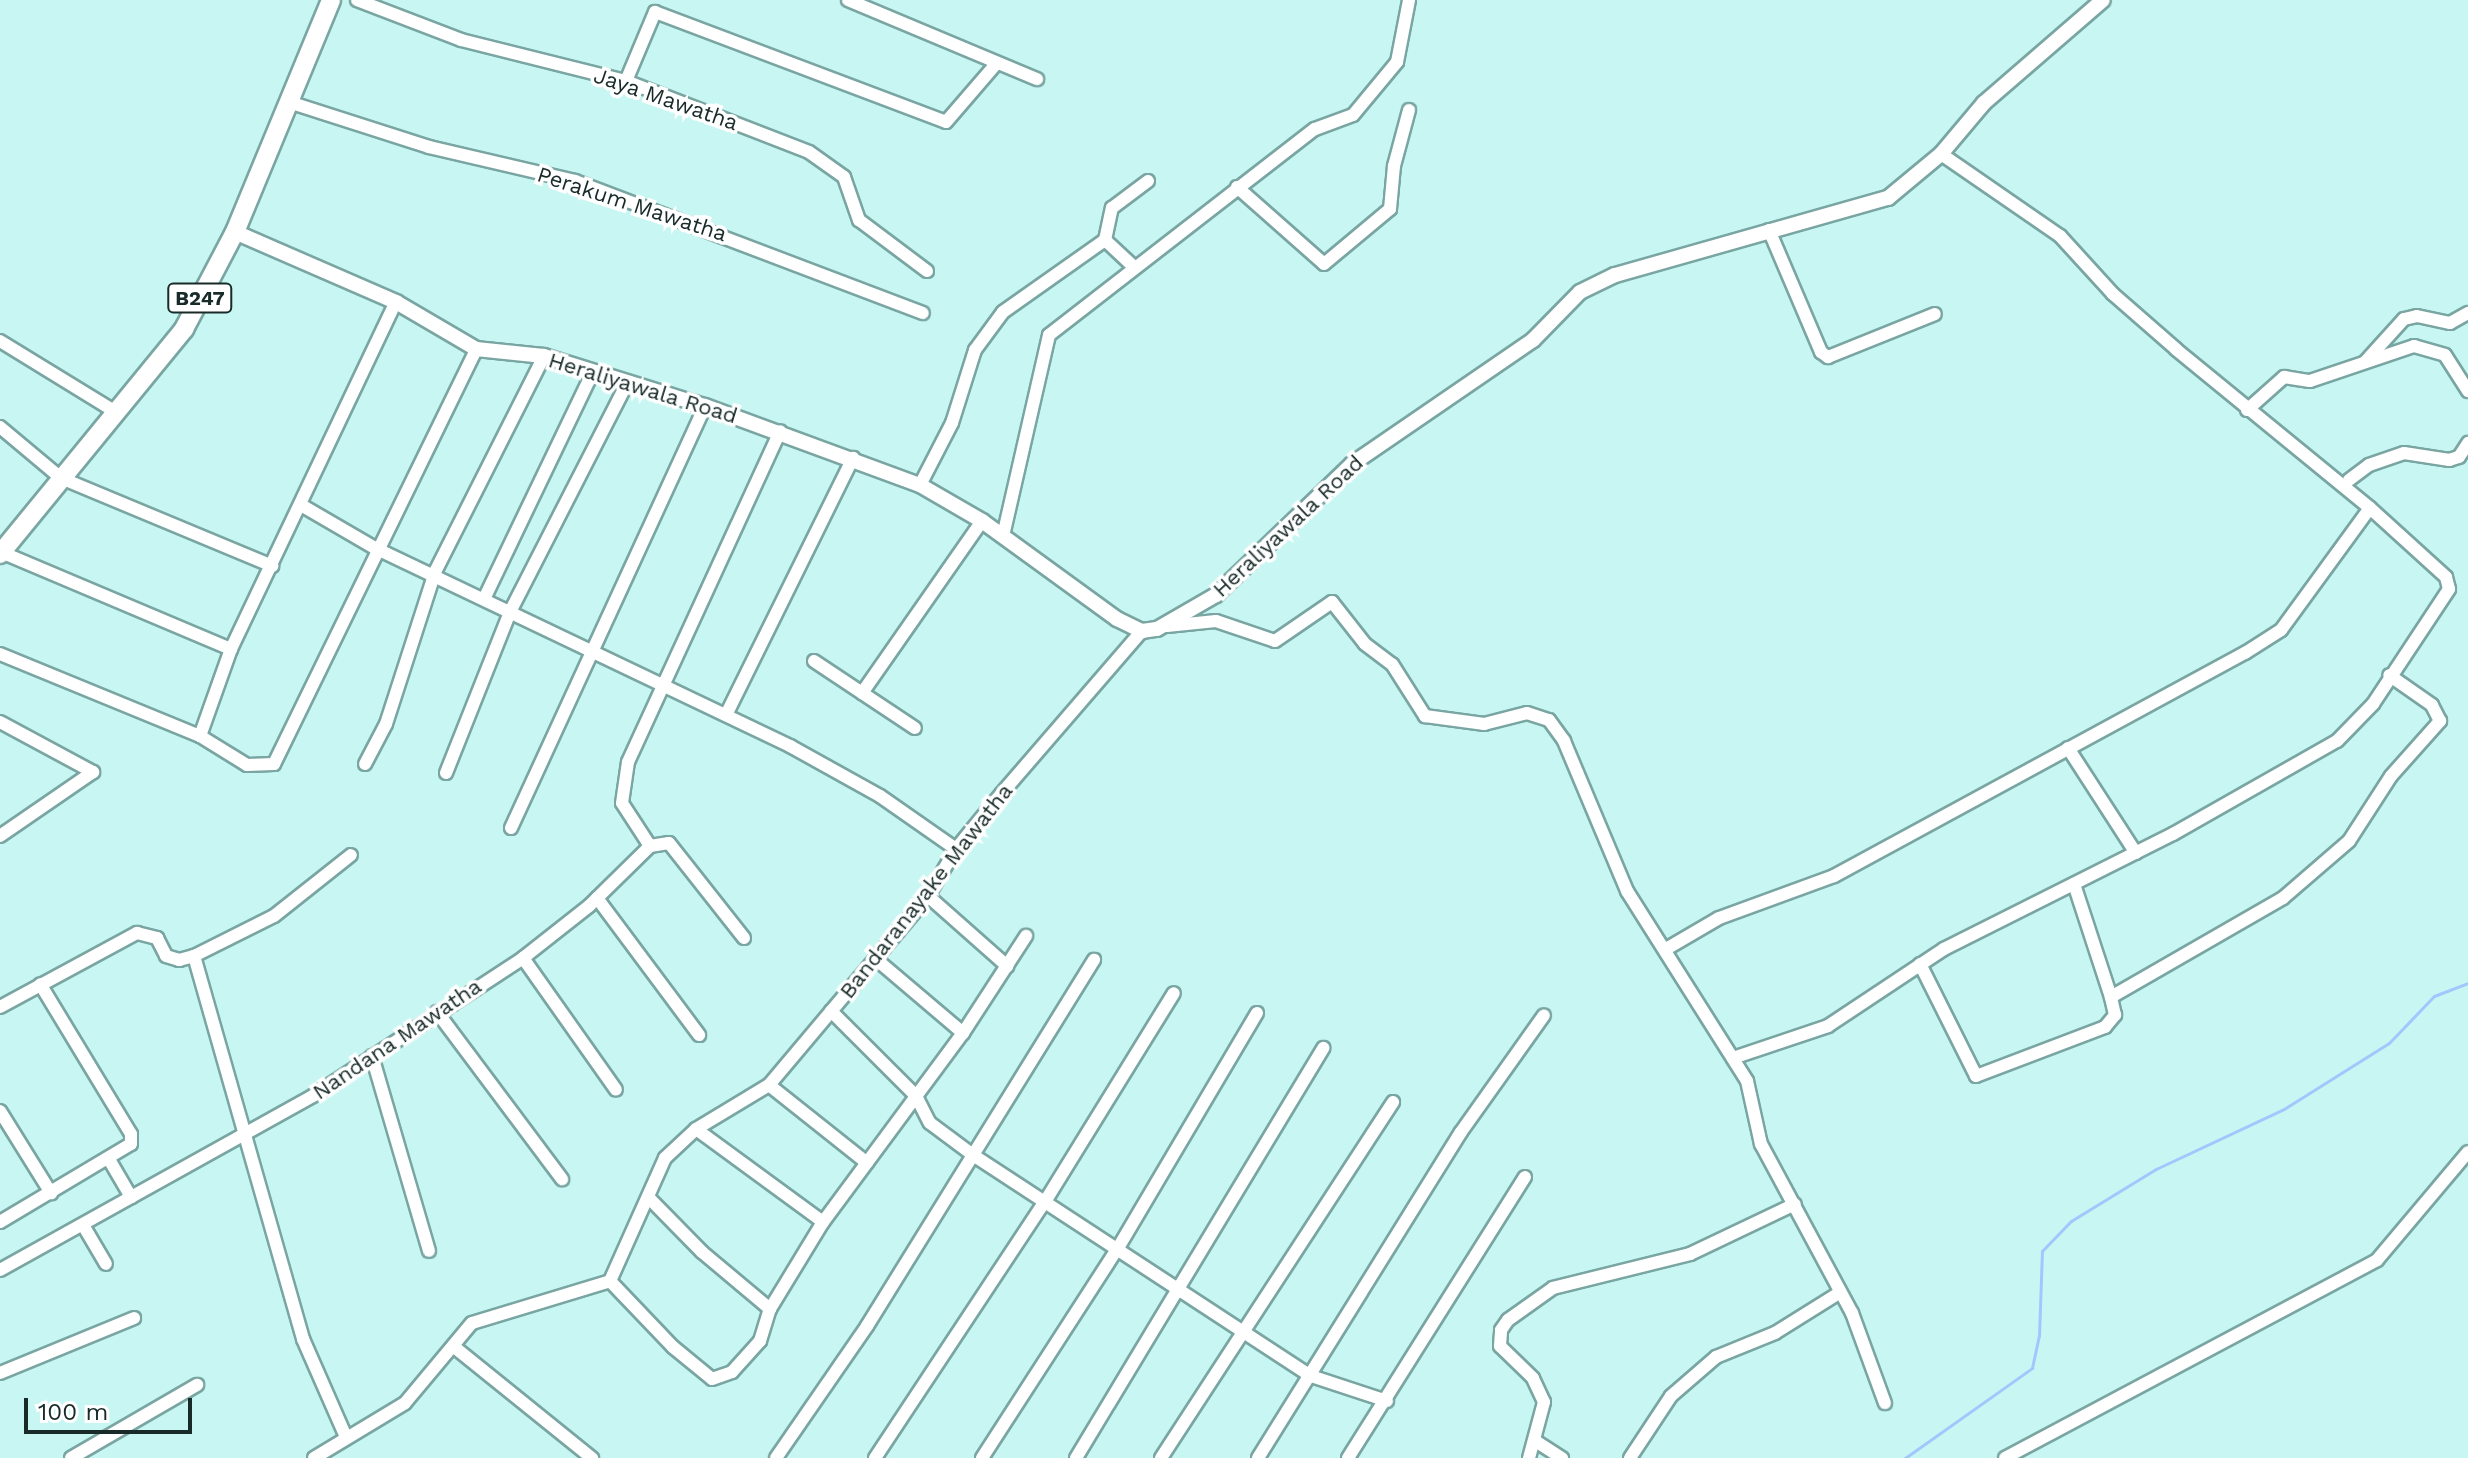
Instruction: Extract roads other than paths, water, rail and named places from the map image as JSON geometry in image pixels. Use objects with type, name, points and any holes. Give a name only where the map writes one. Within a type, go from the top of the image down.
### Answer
[{"type":"main road","name":"B247","points":[[1,553],[184,329],[235,232],[331,0]]},
{"type":"street","name":"Jaya Mawatha","points":[[357,0],[461,40],[626,81],[809,152],[844,177],[859,220],[927,271]]},
{"type":"street","points":[[626,81],[663,0]]},
{"type":"street","points":[[848,0],[1037,79]]},
{"type":"street","points":[[1003,536],[1049,335],[1133,266],[1315,129],[1353,115],[1372,96],[1403,51],[1403,17],[1409,0]]},
{"type":"street","name":"Heraliyawala Road","points":[[235,232],[396,302],[476,349],[544,356],[626,385],[705,406],[780,431],[920,485],[982,521],[1117,619],[1142,631],[1167,626],[1240,574],[1352,464],[1533,340],[1580,292],[1615,275],[1888,198],[1941,154],[1984,103],[2103,0]]},
{"type":"street","points":[[655,12],[946,122],[997,63]]},
{"type":"street","name":"Perakum Mawatha","points":[[289,102],[429,147],[575,181],[923,313]]},
{"type":"street","points":[[1237,187],[1324,264],[1390,209],[1394,166],[1409,110]]},
{"type":"street","points":[[1733,1058],[1828,1026],[1920,964],[2136,853],[2337,741],[2373,704],[2389,675],[2449,589],[2446,577],[2370,508],[2247,410],[2113,294],[2060,236],[1941,154]]},
{"type":"street","points":[[920,485],[952,423],[975,350],[984,337],[1003,312],[1105,240],[1112,208],[1148,181]]},
{"type":"street","points":[[1769,230],[1821,352],[1828,357],[1935,314]]},
{"type":"street","points":[[1105,240],[1133,266]]},
{"type":"street","points":[[200,736],[231,649],[396,302]]},
{"type":"street","points":[[2365,362],[2404,319],[2417,316],[2450,323],[2468,313]]},
{"type":"street","points":[[0,341],[116,412]]},
{"type":"street","points":[[2247,410],[2278,380],[2310,381],[2414,346],[2445,355],[2468,391]]},
{"type":"street","points":[[0,654],[200,736],[247,765],[274,764],[375,548],[476,349]]},
{"type":"street","points":[[365,764],[386,724],[435,572],[544,356]]},
{"type":"street","points":[[485,597],[592,374]]},
{"type":"street","points":[[446,773],[511,610],[626,385]]},
{"type":"street","points":[[511,828],[590,648],[705,406]]},
{"type":"street","points":[[0,427],[61,478],[272,566]]},
{"type":"street","points":[[744,938],[669,843],[650,846],[622,803],[628,762],[780,431]]},
{"type":"street","points":[[2349,480],[2369,465],[2404,453],[2449,460],[2459,457],[2468,443]]},
{"type":"street","points":[[726,715],[853,458]]},
{"type":"street","points":[[301,505],[375,548],[435,572],[726,715],[880,796],[956,849]]},
{"type":"street","points":[[1666,949],[1719,918],[1834,876],[2281,630],[2370,508]]},
{"type":"street","points":[[862,693],[982,521]]},
{"type":"street","points":[[1,553],[231,649]]},
{"type":"street","points":[[1167,626],[1216,621],[1275,641],[1332,602],[1365,644],[1392,664],[1425,716],[1484,724],[1527,713],[1549,720],[1564,741],[1627,891],[1747,1081],[1761,1144],[1852,1313],[1885,1403]]},
{"type":"street","name":"Bandaranayake Mawatha","points":[[610,1281],[665,1158],[696,1129],[769,1085],[928,896],[956,849],[1142,631]]},
{"type":"street","points":[[814,661],[915,728]]},
{"type":"street","points":[[2111,997],[2283,898],[2349,841],[2391,776],[2440,721],[2432,705],[2389,675]]},
{"type":"street","points":[[0,722],[93,772],[0,836]]},
{"type":"street","points":[[2068,748],[2136,853]]},
{"type":"street","name":"Nandana Mawatha","points":[[0,1270],[249,1134],[523,958],[597,898],[650,846]]},
{"type":"street","points":[[0,1007],[137,933],[157,938],[166,956],[194,956],[274,916],[351,855]]},
{"type":"street","points":[[1920,964],[1976,1076],[2105,1027],[2115,1015],[2074,884]]},
{"type":"street","points":[[928,896],[1007,966]]},
{"type":"street","points":[[597,898],[699,1035]]},
{"type":"street","points":[[314,1458],[405,1403],[472,1323],[610,1281],[673,1347],[712,1379],[732,1372],[750,1354],[770,1309],[823,1222],[963,1033],[1026,936]]},
{"type":"street","points":[[194,956],[249,1134],[303,1339],[346,1437]]},
{"type":"street","points":[[523,958],[616,1090]]},
{"type":"street","points":[[877,960],[963,1033]]},
{"type":"street","points":[[776,1458],[867,1326],[1094,960]]},
{"type":"street","points":[[0,1222],[110,1161],[131,1144],[131,1134],[40,984]]},
{"type":"street","points":[[875,1458],[1046,1200],[1174,993]]},
{"type":"street","points":[[831,1011],[916,1096],[930,1123],[973,1155],[1311,1376],[1387,1401]]},
{"type":"street","points":[[437,1012],[562,1179]]},
{"type":"street","points":[[982,1458],[1118,1248],[1257,1013]]},
{"type":"street","points":[[1258,1458],[1461,1132],[1544,1015]]},
{"type":"street","points":[[1076,1458],[1181,1290],[1323,1048]]},
{"type":"street","points":[[372,1056],[429,1251]]},
{"type":"street","points":[[769,1085],[867,1163]]},
{"type":"street","points":[[1161,1458],[1241,1329],[1393,1102]]},
{"type":"street","points":[[0,1111],[51,1193]]},
{"type":"street","points":[[696,1129],[823,1222]]},
{"type":"street","points":[[2005,1458],[2377,1260],[2468,1152]]},
{"type":"street","points":[[110,1161],[131,1197]]},
{"type":"street","points":[[1348,1458],[1387,1401],[1525,1177]]},
{"type":"street","points":[[649,1198],[702,1252],[770,1309]]},
{"type":"street","points":[[1529,1458],[1537,1442],[1544,1402],[1533,1378],[1500,1346],[1501,1330],[1508,1320],[1553,1288],[1690,1254],[1795,1204]]},
{"type":"street","points":[[83,1225],[106,1264]]},
{"type":"street","points":[[1630,1458],[1671,1396],[1716,1357],[1775,1333],[1839,1293]]},
{"type":"street","points":[[0,1373],[134,1318]]},
{"type":"street","points":[[453,1346],[592,1458]]},
{"type":"street","points":[[71,1458],[197,1385]]},
{"type":"street","points":[[1537,1442],[1562,1458]]},
{"type":"waterway","points":[[1905,1458],[2032,1368],[2039,1336],[2042,1251],[2071,1221],[2156,1169],[2284,1109],[2389,1043],[2434,996],[2468,983]]}]
